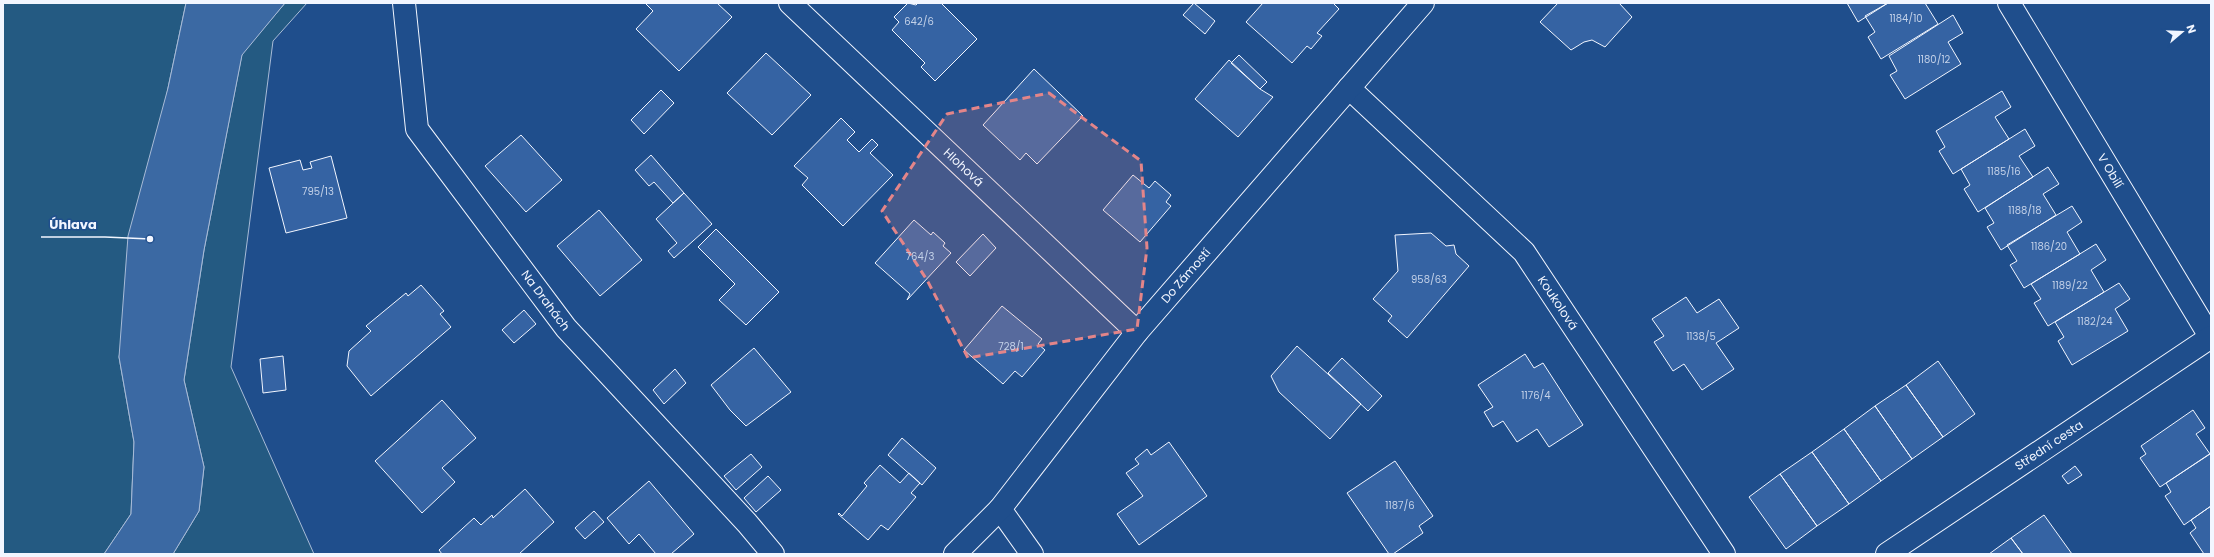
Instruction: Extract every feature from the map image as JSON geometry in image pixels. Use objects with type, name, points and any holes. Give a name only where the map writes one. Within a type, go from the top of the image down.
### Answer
[{"type":"street","name":"Na Drahách","points":[[404,3],[416,129],[566,328],[748,523],[773,554]]},
{"type":"street","name":"Hlohová","points":[[790,3],[1137,332]]},
{"type":"street","name":"Do Zámostí","points":[[955,554],[1000,509],[1137,332],[1423,3]]},
{"type":"street","name":"V Obilí","points":[[2009,3],[2211,338]]},
{"type":"street","name":"Koukolová","points":[[1349,88],[1524,252],[1724,554]]},
{"type":"street","name":"Střední cesta","points":[[1886,554],[2211,338]]},
{"type":"street","points":[[1000,509],[1032,554]]},
{"type":"highlighted area","points":[[1049,93],[1141,161],[1147,248],[1137,329],[968,358],[927,280],[882,211],[947,114]]},
{"type":"shaded area","points":[[3,3],[186,3],[168,88],[119,357],[134,442],[131,514],[104,554],[3,554]]},
{"type":"shaded area","points":[[186,3],[285,3],[242,55],[204,250],[184,380],[204,467],[199,511],[173,554],[104,554],[131,514],[134,442],[119,357],[128,236],[168,88]]},
{"type":"shaded area","points":[[285,3],[307,3],[273,41],[231,367],[314,554],[173,554],[199,511],[204,467],[184,380],[204,250],[242,54]]},
{"type":"building","points":[[717,3],[732,17],[679,71],[636,29],[653,11],[646,4]]},
{"type":"building","points":[[908,3],[916,5],[918,3],[941,3],[977,39],[935,81],[921,67],[925,63],[892,30],[899,22],[894,17]]},
{"type":"building","points":[[1194,3],[1215,21],[1205,34],[1183,15]]},
{"type":"building","points":[[1263,3],[1333,3],[1339,9],[1317,33],[1322,36],[1311,49],[1307,46],[1292,63],[1246,22]]},
{"type":"building","points":[[1558,3],[1619,3],[1632,17],[1605,47],[1592,40],[1584,42],[1571,50],[1540,22]]},
{"type":"building","points":[[1847,3],[1888,3],[1858,22]]},
{"type":"building","points":[[1888,3],[1925,3],[1938,24],[1881,59],[1868,37],[1875,32],[1865,16]]},
{"type":"building","points":[[1953,15],[1963,33],[1948,42],[1961,64],[1905,99],[1890,75],[1897,71],[1889,56]]},
{"type":"building","points":[[766,53],[811,95],[772,135],[727,93]]},
{"type":"building","points":[[1239,55],[1267,82],[1260,89],[1231,63]]},
{"type":"building","points":[[1229,60],[1260,89],[1273,97],[1238,137],[1195,99]]},
{"type":"building","points":[[1034,69],[1083,116],[1037,164],[1026,153],[1020,160],[983,125]]},
{"type":"building","points":[[661,90],[674,103],[644,134],[631,120]]},
{"type":"building","points":[[2002,91],[2011,107],[1995,117],[2009,139],[1953,174],[1939,151],[1945,147],[1936,131]]},
{"type":"building","points":[[841,118],[855,132],[847,140],[859,152],[872,139],[878,145],[870,153],[893,175],[843,226],[802,185],[808,178],[794,166]]},
{"type":"building","points":[[2025,129],[2035,146],[2019,156],[2033,177],[1978,212],[1964,189],[1970,185],[1961,169]]},
{"type":"building","points":[[521,135],[562,180],[526,212],[485,166]]},
{"type":"building","points":[[651,155],[684,193],[673,203],[654,182],[649,186],[635,170]]},
{"type":"building","points":[[331,156],[347,218],[286,233],[269,168],[300,160],[303,170],[312,168],[310,162]]},
{"type":"building","points":[[2048,167],[2059,184],[2043,194],[2056,215],[2001,250],[1987,227],[1994,223],[1985,208]]},
{"type":"building","points":[[1133,175],[1149,188],[1155,181],[1171,195],[1166,202],[1171,206],[1140,242],[1103,210]]},
{"type":"building","points":[[684,193],[712,224],[674,258],[668,251],[677,243],[656,219]]},
{"type":"building","points":[[2072,206],[2082,222],[2067,232],[2080,254],[2024,288],[2010,265],[2017,261],[2007,245]]},
{"type":"building","points":[[599,210],[642,260],[600,296],[557,246]]},
{"type":"building","points":[[914,220],[931,235],[933,232],[945,243],[943,246],[951,253],[907,300],[910,294],[875,263]]},
{"type":"building","points":[[716,229],[779,292],[746,325],[719,300],[735,284],[698,247]]},
{"type":"building","points":[[1431,233],[1446,246],[1454,245],[1456,254],[1469,266],[1407,338],[1388,321],[1392,316],[1373,299],[1398,271],[1395,235]]},
{"type":"building","points":[[983,234],[996,248],[970,276],[956,262]]},
{"type":"building","points":[[2096,244],[2106,260],[2091,270],[2104,292],[2048,326],[2034,303],[2041,299],[2031,284]]},
{"type":"building","points":[[2119,283],[2130,299],[2115,309],[2128,331],[2072,365],[2058,341],[2064,337],[2055,322]]},
{"type":"building","points":[[421,285],[444,311],[440,314],[451,327],[371,396],[347,366],[349,351],[371,331],[366,326],[406,293],[408,296]]},
{"type":"building","points":[[1686,297],[1697,313],[1719,299],[1739,328],[1716,343],[1734,369],[1702,390],[1684,364],[1673,371],[1654,342],[1664,336],[1652,319]]},
{"type":"building","points":[[1002,306],[1042,339],[1038,344],[1045,350],[1022,377],[1015,371],[1003,384],[964,350]]},
{"type":"building","points":[[524,310],[536,324],[514,343],[502,330]]},
{"type":"building","points":[[1297,346],[1361,404],[1330,439],[1279,392],[1271,376]]},
{"type":"building","points":[[754,348],[791,392],[746,426],[730,410],[711,385]]},
{"type":"building","points":[[1525,354],[1534,368],[1543,363],[1583,425],[1549,447],[1537,429],[1517,442],[1503,421],[1493,427],[1484,412],[1493,407],[1478,385]]},
{"type":"building","points":[[283,356],[286,390],[263,393],[260,359]]},
{"type":"building","points":[[1342,358],[1382,396],[1368,411],[1328,373]]},
{"type":"building","points":[[1938,361],[1975,414],[1943,437],[1906,385]]},
{"type":"building","points":[[675,369],[686,383],[664,404],[653,390]]},
{"type":"building","points":[[1906,385],[1943,437],[1912,459],[1875,406]]},
{"type":"building","points":[[442,400],[476,438],[442,468],[455,482],[422,513],[375,461]]},
{"type":"building","points":[[1875,406],[1912,459],[1881,481],[1844,429]]},
{"type":"building","points":[[2193,410],[2205,428],[2196,434],[2210,454],[2160,487],[2140,458],[2146,454],[2141,446]]},
{"type":"building","points":[[1844,429],[1881,481],[1849,504],[1812,452]]},
{"type":"building","points":[[902,438],[936,468],[922,485],[888,455]]},
{"type":"building","points":[[1169,442],[1207,496],[1139,545],[1117,514],[1143,496],[1126,473],[1139,464],[1135,459],[1147,449],[1151,455]]},
{"type":"building","points":[[1812,452],[1849,504],[1817,526],[1780,474]]},
{"type":"building","points":[[2211,453],[2211,506],[2184,525],[2165,496],[2171,492],[2166,483]]},
{"type":"building","points":[[751,454],[762,467],[736,490],[724,476]]},
{"type":"building","points":[[1395,461],[1433,516],[1419,526],[1423,533],[1393,554],[1389,554],[1347,493]]},
{"type":"building","points":[[880,465],[900,483],[909,473],[920,483],[911,493],[916,497],[888,530],[881,525],[868,540],[838,514],[839,513],[842,516],[867,486],[864,483]]},
{"type":"building","points":[[2075,466],[2082,475],[2068,484],[2062,476]]},
{"type":"building","points":[[1780,474],[1817,526],[1786,549],[1749,497]]},
{"type":"building","points":[[768,476],[781,490],[756,512],[744,498]]},
{"type":"building","points":[[649,481],[694,534],[671,554],[656,554],[639,534],[629,544],[607,518]]},
{"type":"building","points":[[525,489],[554,522],[519,554],[442,554],[439,550],[474,518],[481,525],[492,515],[493,518]]},
{"type":"building","points":[[2211,506],[2211,554],[2204,554],[2190,533],[2196,528],[2191,520]]},
{"type":"building","points":[[594,511],[604,522],[585,539],[575,528]]},
{"type":"building","points":[[2044,515],[2072,554],[2023,554],[2011,538]]},
{"type":"building","points":[[2011,538],[2023,554],[1989,554]]},
{"type":"place","name":"Úhlava","points":[[150,239]]}]
